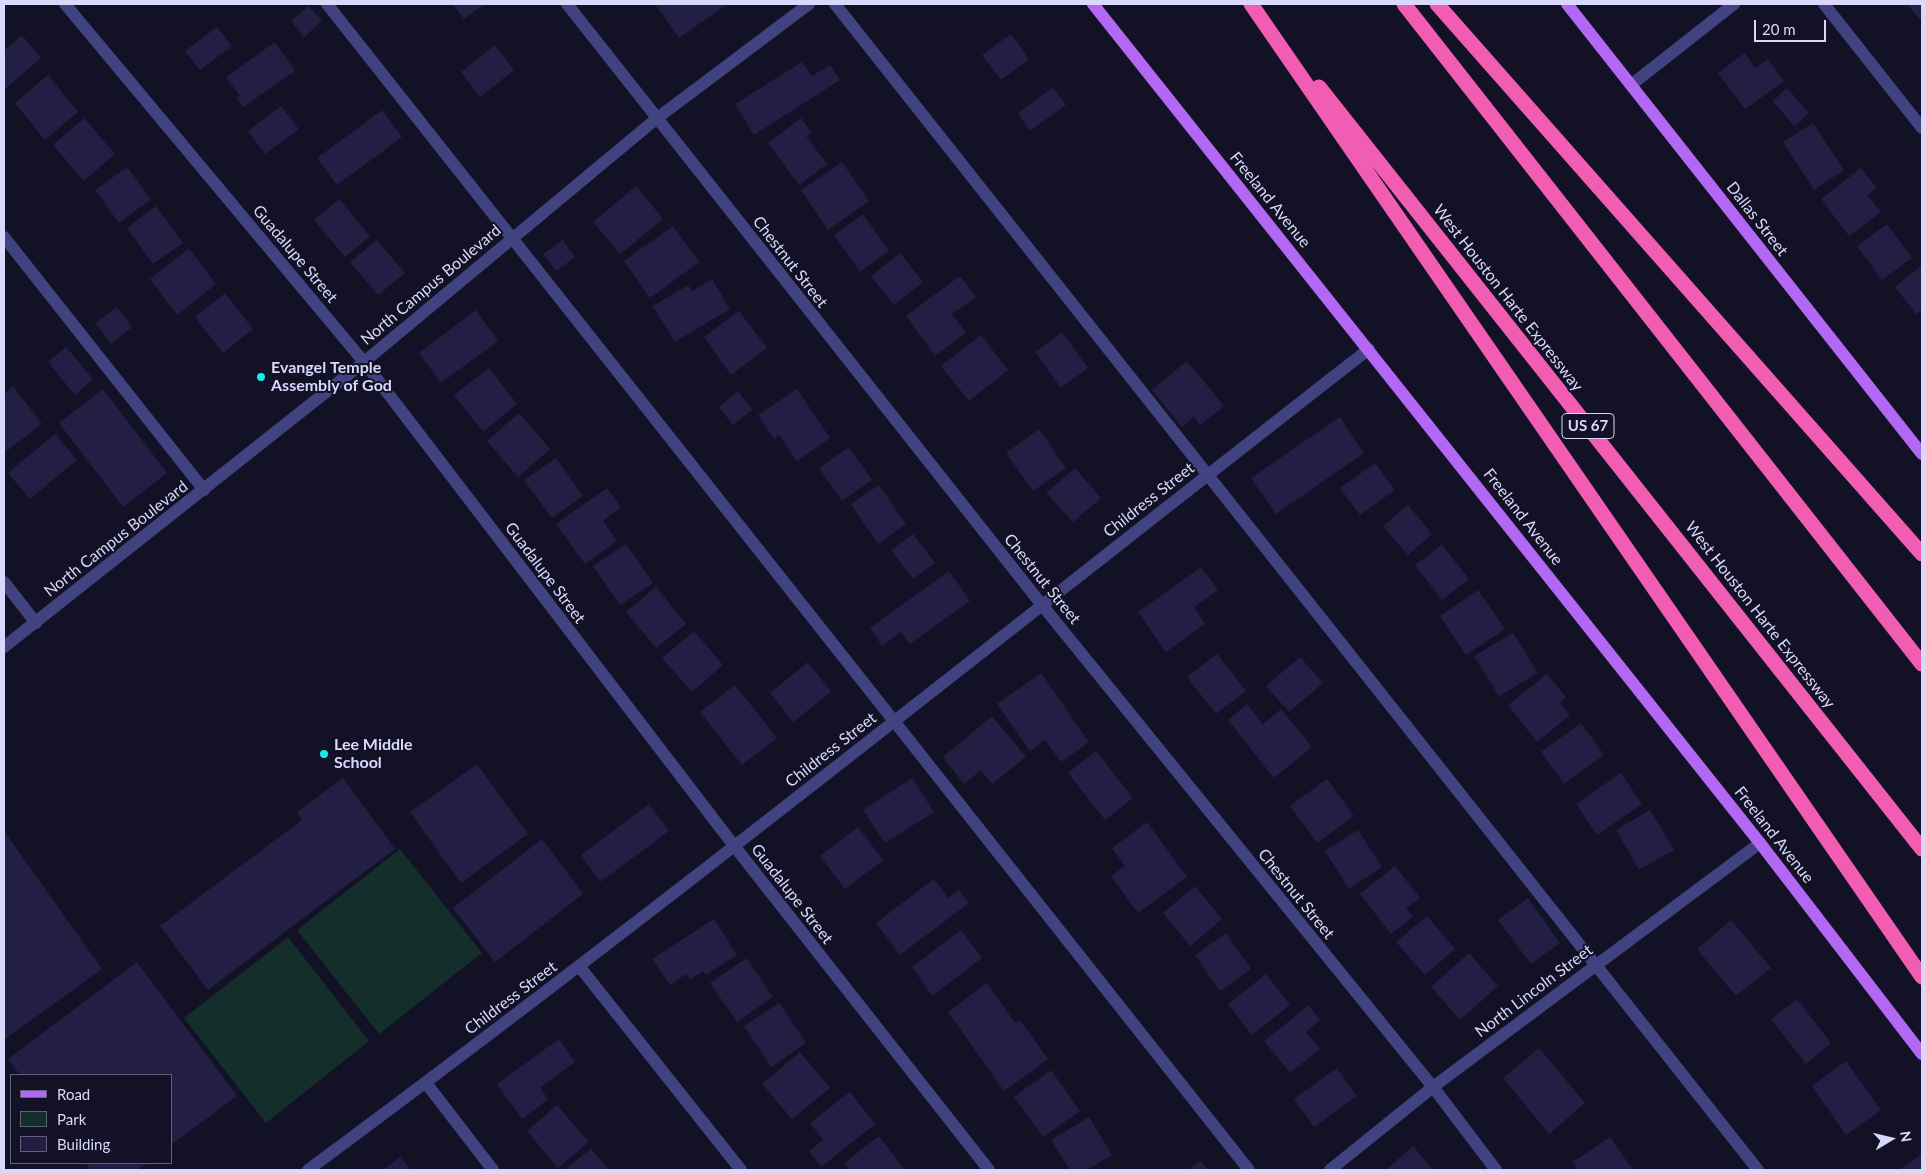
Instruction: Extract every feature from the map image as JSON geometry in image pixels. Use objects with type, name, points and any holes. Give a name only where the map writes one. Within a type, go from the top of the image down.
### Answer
[{"type":"highway","name":"West Houston Harte Expressway","points":[[1252,4],[1922,849]]},
{"type":"highway","points":[[1252,4],[1922,977]]},
{"type":"highway","points":[[1404,4],[1922,664]]},
{"type":"highway","points":[[1437,4],[1922,554]]},
{"type":"main road","name":"Freeland Avenue","points":[[1093,4],[1760,843],[1922,1054]]},
{"type":"main road","name":"Dallas Street","points":[[1567,4],[1922,454]]},
{"type":"street","name":"Guadalupe Street","points":[[65,4],[364,362],[734,847],[989,1170]]},
{"type":"street","points":[[327,4],[1249,1170]]},
{"type":"street","name":"Chestnut Street","points":[[567,4],[1042,605],[1433,1088],[1496,1170]]},
{"type":"street","name":"North Campus Boulevard","points":[[4,647],[364,362],[656,119],[809,4]]},
{"type":"street","points":[[835,4],[1758,1170]]},
{"type":"street","points":[[1631,85],[1734,4]]},
{"type":"street","points":[[1824,4],[1922,128]]},
{"type":"street","points":[[4,237],[204,490]]},
{"type":"street","name":"Childress Street","points":[[308,1170],[426,1083],[734,847],[1369,349]]},
{"type":"street","points":[[4,582],[36,623]]},
{"type":"street","name":"North Lincoln Street","points":[[1330,1170],[1433,1088],[1760,843]]},
{"type":"street","points":[[579,966],[741,1170]]},
{"type":"street","points":[[426,1083],[494,1170]]},
{"type":"green space","points":[[400,849],[482,953],[379,1034],[297,930]]},
{"type":"green space","points":[[288,937],[369,1041],[266,1123],[184,1018]]},
{"type":"building","points":[[453,4],[485,4],[464,19]]},
{"type":"building","points":[[655,4],[727,4],[679,38]]},
{"type":"building","points":[[1907,4],[1922,4],[1922,18],[1920,20]]},
{"type":"building","points":[[309,6],[322,21],[304,37],[291,21]]},
{"type":"building","points":[[217,27],[232,46],[200,70],[185,51]]},
{"type":"building","points":[[1011,34],[1029,59],[1001,80],[982,55]]},
{"type":"building","points":[[22,35],[41,58],[4,90],[4,51]]},
{"type":"building","points":[[275,42],[295,71],[243,107],[237,98],[240,96],[226,77]]},
{"type":"building","points":[[495,45],[514,70],[480,97],[461,72]]},
{"type":"building","points":[[1745,53],[1755,68],[1768,59],[1784,81],[1745,109],[1718,73]]},
{"type":"building","points":[[802,62],[812,76],[830,65],[840,80],[754,135],[735,104]]},
{"type":"building","points":[[48,75],[78,112],[45,140],[15,103]]},
{"type":"building","points":[[1053,87],[1066,105],[1030,131],[1018,113]]},
{"type":"building","points":[[1787,88],[1809,113],[1794,126],[1773,101]]},
{"type":"building","points":[[281,106],[299,129],[265,154],[248,131]]},
{"type":"building","points":[[382,110],[402,137],[337,185],[317,158]]},
{"type":"building","points":[[84,118],[115,154],[84,181],[53,145]]},
{"type":"building","points":[[801,118],[811,132],[806,136],[827,164],[799,185],[768,143]]},
{"type":"building","points":[[1813,123],[1844,170],[1814,190],[1783,142]]},
{"type":"building","points":[[842,162],[869,201],[828,230],[801,190]]},
{"type":"building","points":[[127,167],[151,199],[119,223],[95,190]]},
{"type":"building","points":[[1861,168],[1877,188],[1867,195],[1881,212],[1849,236],[1821,199]]},
{"type":"building","points":[[636,186],[663,219],[620,254],[593,222]]},
{"type":"building","points":[[339,199],[370,236],[345,257],[314,220]]},
{"type":"building","points":[[156,206],[183,243],[153,264],[127,228]]},
{"type":"building","points":[[863,214],[889,251],[860,272],[834,235]]},
{"type":"building","points":[[1887,224],[1912,258],[1882,280],[1857,246]]},
{"type":"building","points":[[673,226],[699,262],[650,298],[624,261]]},
{"type":"building","points":[[377,240],[405,273],[378,295],[350,262]]},
{"type":"building","points":[[563,240],[575,257],[556,271],[543,254]]},
{"type":"building","points":[[189,248],[216,284],[177,315],[150,279]]},
{"type":"building","points":[[900,253],[923,282],[894,305],[871,276]]},
{"type":"building","points":[[1922,265],[1922,310],[1916,314],[1895,287]]},
{"type":"building","points":[[960,276],[976,297],[952,314],[966,333],[935,356],[906,316]]},
{"type":"building","points":[[712,279],[730,309],[675,342],[653,306],[688,285],[692,291]]},
{"type":"building","points":[[225,293],[253,329],[223,353],[195,317]]},
{"type":"building","points":[[117,307],[132,327],[111,344],[95,323]]},
{"type":"building","points":[[476,310],[498,341],[441,383],[419,353]]},
{"type":"building","points":[[739,311],[767,348],[731,375],[704,337]]},
{"type":"building","points":[[1062,332],[1088,368],[1061,388],[1035,352]]},
{"type":"building","points":[[981,335],[1008,370],[969,401],[941,366]]},
{"type":"building","points":[[66,347],[93,379],[75,395],[48,362]]},
{"type":"building","points":[[1187,361],[1224,406],[1200,425],[1194,417],[1182,427],[1152,390]]},
{"type":"building","points":[[489,368],[517,404],[483,432],[454,395]]},
{"type":"building","points":[[13,386],[42,424],[4,453],[4,394]]},
{"type":"building","points":[[103,389],[167,473],[123,507],[59,423]]},
{"type":"building","points":[[797,389],[830,438],[797,461],[779,435],[774,439],[758,415]]},
{"type":"building","points":[[738,391],[752,410],[733,425],[719,407]]},
{"type":"building","points":[[519,413],[550,449],[518,477],[487,441]]},
{"type":"building","points":[[1340,417],[1364,453],[1276,514],[1251,478]]},
{"type":"building","points":[[1039,429],[1066,468],[1033,491],[1006,453]]},
{"type":"building","points":[[55,434],[77,460],[30,499],[8,473]]},
{"type":"building","points":[[849,447],[872,480],[842,501],[819,468]]},
{"type":"building","points":[[556,458],[583,496],[552,518],[524,480]]},
{"type":"building","points":[[1375,463],[1395,490],[1360,515],[1340,488]]},
{"type":"building","points":[[1075,468],[1101,498],[1073,522],[1046,493]]},
{"type":"building","points":[[879,485],[906,524],[878,544],[851,504]]},
{"type":"building","points":[[607,488],[621,507],[603,521],[617,541],[585,564],[556,524]]},
{"type":"building","points":[[1408,505],[1432,534],[1408,555],[1383,526]]},
{"type":"building","points":[[913,534],[935,563],[913,579],[891,550]]},
{"type":"building","points":[[626,544],[653,583],[620,605],[593,566]]},
{"type":"building","points":[[1442,545],[1469,579],[1442,600],[1415,565]]},
{"type":"building","points":[[1201,567],[1218,590],[1194,607],[1205,624],[1166,652],[1138,612]]},
{"type":"building","points":[[949,571],[970,601],[910,644],[901,632],[882,646],[870,628]]},
{"type":"building","points":[[656,587],[686,624],[656,648],[626,612]]},
{"type":"building","points":[[1478,590],[1505,629],[1466,655],[1440,616]]},
{"type":"building","points":[[694,631],[723,665],[692,692],[662,658]]},
{"type":"building","points":[[1513,633],[1538,673],[1499,696],[1474,656]]},
{"type":"building","points":[[1217,654],[1246,691],[1216,714],[1187,677]]},
{"type":"building","points":[[1300,657],[1323,683],[1289,712],[1266,686]]},
{"type":"building","points":[[808,662],[831,692],[793,722],[770,693]]},
{"type":"building","points":[[1041,673],[1089,742],[1061,762],[1045,740],[1030,751],[997,704]]},
{"type":"building","points":[[1547,674],[1566,697],[1560,702],[1570,715],[1537,742],[1508,705]]},
{"type":"building","points":[[735,685],[777,738],[742,765],[700,712]]},
{"type":"building","points":[[1247,704],[1263,724],[1281,709],[1312,747],[1274,778],[1228,720]]},
{"type":"building","points":[[992,716],[1026,757],[992,784],[981,770],[964,784],[943,757]]},
{"type":"building","points":[[1581,723],[1604,755],[1564,784],[1541,752]]},
{"type":"building","points":[[1096,751],[1133,798],[1105,820],[1068,773]]},
{"type":"building","points":[[477,764],[528,834],[461,883],[410,812]]},
{"type":"building","points":[[1621,773],[1642,804],[1597,835],[1576,804]]},
{"type":"building","points":[[343,778],[395,849],[208,990],[160,926],[302,820],[297,812]]},
{"type":"building","points":[[912,778],[934,812],[885,843],[863,810]]},
{"type":"building","points":[[1327,779],[1354,816],[1317,843],[1290,806]]},
{"type":"building","points":[[649,804],[669,831],[600,882],[581,855]]},
{"type":"building","points":[[1650,810],[1674,850],[1639,870],[1616,830]]},
{"type":"building","points":[[1147,822],[1187,877],[1138,913],[1111,876],[1125,866],[1112,848]]},
{"type":"building","points":[[858,827],[883,860],[845,889],[820,856]]},
{"type":"building","points":[[1358,830],[1382,867],[1349,889],[1325,851]]},
{"type":"building","points":[[4,831],[102,969],[4,1040]]},
{"type":"building","points":[[542,839],[583,894],[495,962],[453,908]]},
{"type":"building","points":[[1395,866],[1420,898],[1406,908],[1413,917],[1391,934],[1360,894]]},
{"type":"building","points":[[934,879],[948,898],[959,890],[969,903],[900,955],[876,923]]},
{"type":"building","points":[[1195,886],[1222,919],[1190,946],[1163,913]]},
{"type":"building","points":[[1528,898],[1560,943],[1531,964],[1498,920]]},
{"type":"building","points":[[1427,916],[1455,949],[1425,975],[1396,942]]},
{"type":"building","points":[[714,919],[737,955],[706,975],[703,971],[690,980],[686,974],[670,985],[652,959]]},
{"type":"building","points":[[1731,920],[1771,968],[1736,996],[1697,949]]},
{"type":"building","points":[[961,930],[982,958],[932,996],[912,967]]},
{"type":"building","points":[[1226,933],[1251,969],[1220,991],[1195,955]]},
{"type":"building","points":[[1469,953],[1498,986],[1460,1020],[1431,987]]},
{"type":"building","points":[[747,958],[773,997],[737,1022],[710,983]]},
{"type":"building","points":[[137,962],[237,1096],[172,1144],[172,1074],[19,1074],[8,1059]]},
{"type":"building","points":[[1266,974],[1290,1005],[1252,1035],[1228,1004]]},
{"type":"building","points":[[987,983],[1015,1023],[1020,1020],[1048,1059],[1004,1091],[948,1012]]},
{"type":"building","points":[[1797,999],[1831,1043],[1806,1064],[1771,1019]]},
{"type":"building","points":[[779,1003],[806,1043],[771,1067],[744,1026]]},
{"type":"building","points":[[1309,1005],[1320,1020],[1306,1032],[1320,1049],[1290,1073],[1264,1041]]},
{"type":"building","points":[[559,1039],[575,1062],[540,1087],[548,1099],[522,1119],[497,1084]]},
{"type":"building","points":[[1539,1048],[1585,1103],[1549,1134],[1503,1078]]},
{"type":"building","points":[[800,1052],[830,1088],[792,1119],[762,1084]]},
{"type":"building","points":[[1846,1061],[1881,1110],[1846,1135],[1812,1086]]},
{"type":"building","points":[[1337,1068],[1357,1096],[1314,1127],[1294,1099]]},
{"type":"building","points":[[1051,1070],[1080,1111],[1043,1137],[1014,1097]]},
{"type":"building","points":[[850,1092],[875,1124],[821,1167],[809,1151],[823,1140],[810,1123]]},
{"type":"building","points":[[557,1105],[589,1142],[558,1168],[527,1131]]},
{"type":"building","points":[[1089,1117],[1112,1155],[1087,1170],[1070,1170],[1051,1140]]},
{"type":"building","points":[[879,1136],[905,1170],[850,1170],[844,1163]]},
{"type":"building","points":[[1610,1137],[1633,1170],[1579,1170],[1573,1162]]},
{"type":"building","points":[[1413,1146],[1433,1170],[1386,1170]]},
{"type":"building","points":[[591,1149],[609,1170],[564,1170]]},
{"type":"building","points":[[1922,1154],[1922,1170],[1899,1170]]},
{"type":"building","points":[[400,1157],[411,1170],[384,1170]]},
{"type":"building","points":[[1201,1161],[1208,1170],[1188,1170]]},
{"type":"building","points":[[86,1164],[146,1164],[137,1170],[91,1170]]},
{"type":"place","name":"Evangel Temple Assembly of God","points":[[261,377]]},
{"type":"place","name":"Lee Middle School","points":[[324,754]]}]
